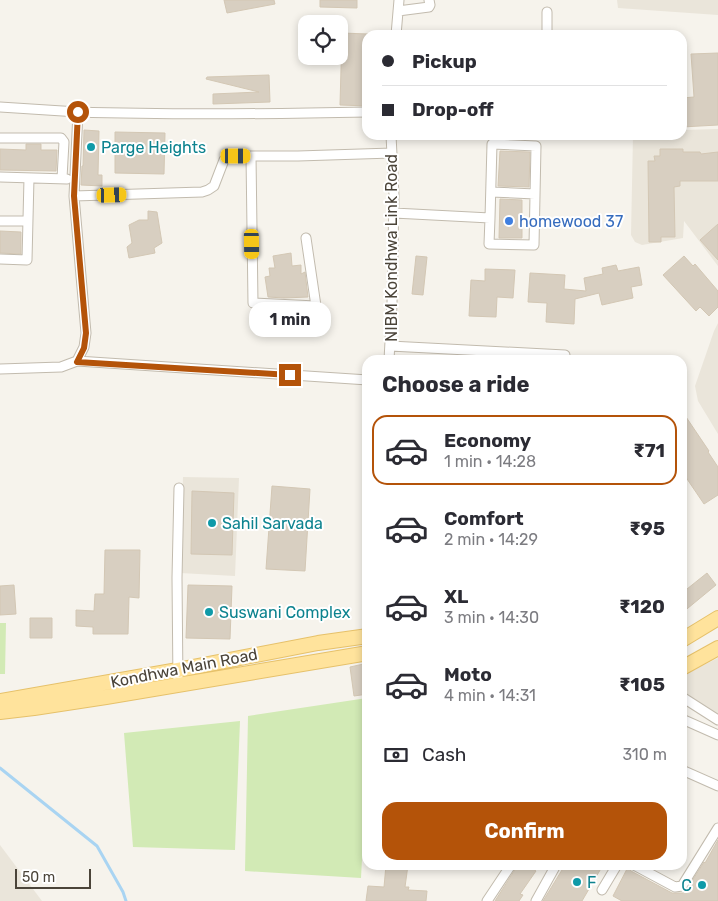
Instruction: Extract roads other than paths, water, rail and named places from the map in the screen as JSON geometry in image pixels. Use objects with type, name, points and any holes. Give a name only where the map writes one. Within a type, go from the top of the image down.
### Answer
[{"type":"main road","points":[[687,637],[718,618]]},
{"type":"main road","name":"Kondhwa Main Road","points":[[0,701],[318,643],[362,637]]},
{"type":"main road","points":[[687,665],[718,648]]},
{"type":"main road","name":"Kondhwa Main Road","points":[[0,712],[362,654]]},
{"type":"street","points":[[396,30],[399,0]]},
{"type":"street","points":[[398,11],[428,7],[430,5],[429,0]]},
{"type":"street","points":[[547,12],[547,30]]},
{"type":"street","points":[[0,107],[78,112],[194,114],[362,112]]},
{"type":"street","points":[[77,362],[84,348],[86,333],[74,196],[78,112]]},
{"type":"street","points":[[0,138],[62,138],[64,142],[62,178]]},
{"type":"street","name":"NIBM Kondhwa Link Road","points":[[389,355],[394,213],[391,140]]},
{"type":"street","points":[[492,144],[536,146],[534,245],[489,244],[491,192],[492,144]]},
{"type":"street","points":[[74,196],[202,192],[214,186],[224,160],[236,156],[392,153]]},
{"type":"street","points":[[251,156],[253,303],[316,306],[306,238]]},
{"type":"street","points":[[0,177],[75,179]]},
{"type":"street","points":[[0,259],[27,260],[28,178]]},
{"type":"street","points":[[491,192],[535,194]]},
{"type":"street","points":[[394,213],[490,218]]},
{"type":"street","points":[[0,221],[28,222]]},
{"type":"street","points":[[390,346],[548,355]]},
{"type":"street","points":[[0,369],[61,367],[77,362],[362,380]]},
{"type":"street","points":[[178,684],[177,578],[179,488]]},
{"type":"street","points":[[687,700],[718,720]]},
{"type":"street","points":[[687,721],[718,736]]},
{"type":"street","points":[[687,772],[718,786]]},
{"type":"street","points":[[644,870],[676,887],[682,886],[718,828]]},
{"type":"street","points":[[487,901],[508,870]]},
{"type":"street","points":[[536,901],[553,870]]},
{"type":"street","points":[[602,890],[614,870]]},
{"type":"waterway","points":[[0,768],[97,846],[123,892],[126,901]]},
{"type":"place","name":"Parge Heights","points":[[91,147]]},
{"type":"place","name":"homewood 37","points":[[509,221]]},
{"type":"place","name":"Sahil Sarvada","points":[[212,523]]},
{"type":"place","name":"Suswani Complex","points":[[209,612]]},
{"type":"place","name":"F","points":[[577,882]]},
{"type":"place","name":"C","points":[[702,885]]}]
